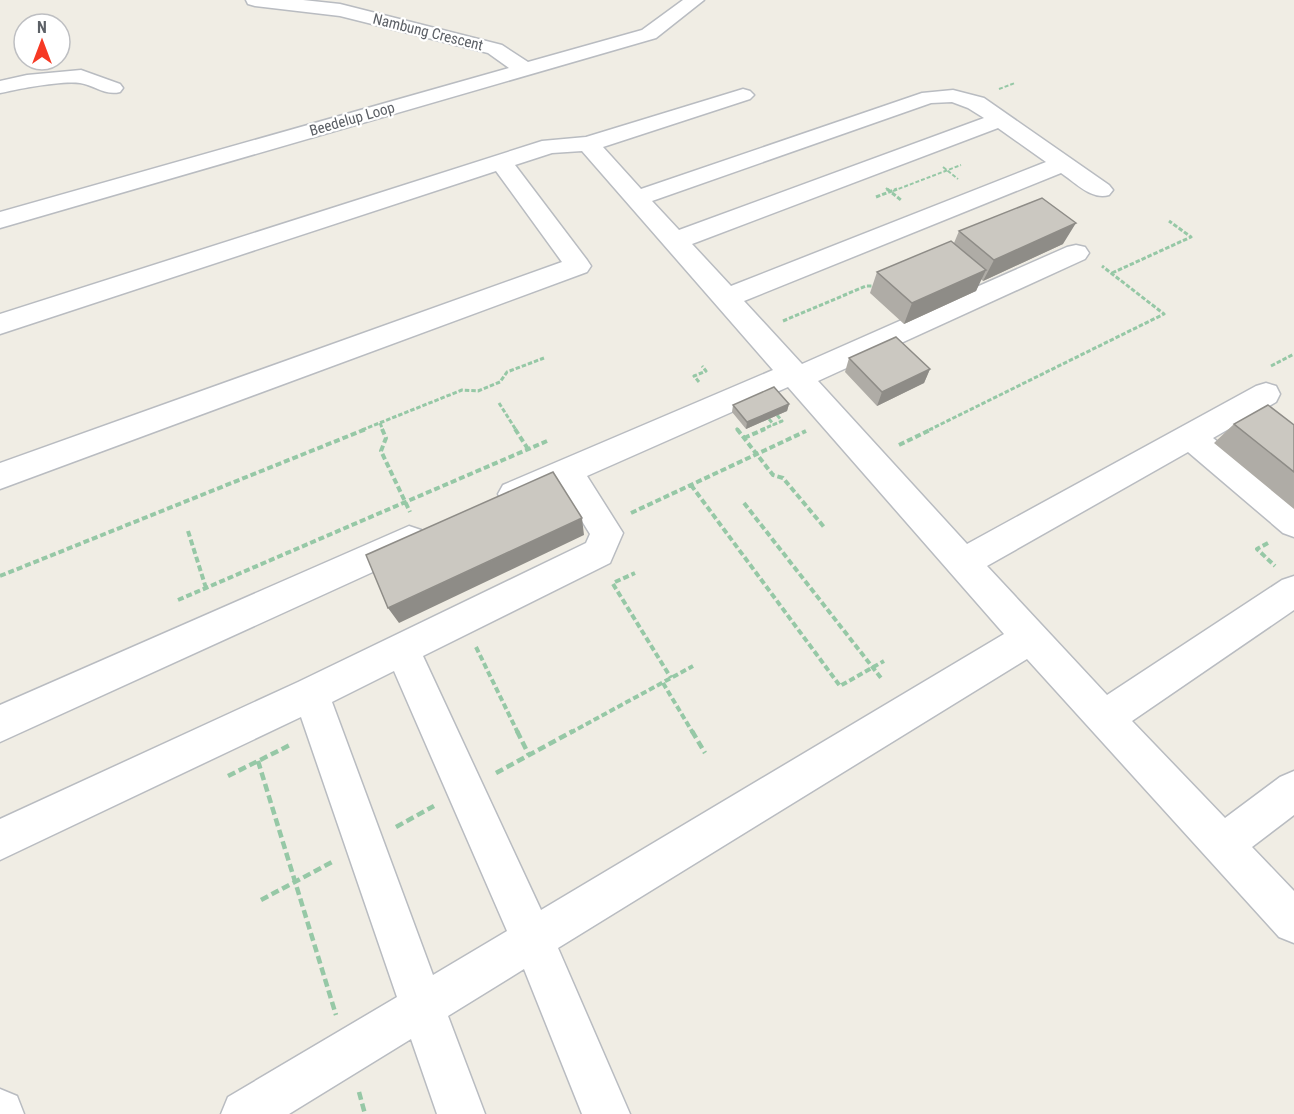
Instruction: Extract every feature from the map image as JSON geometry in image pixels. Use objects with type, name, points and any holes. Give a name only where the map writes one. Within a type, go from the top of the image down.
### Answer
[{"type":"street","name":"Nambung Crescent","points":[[255,0],[340,10],[495,49],[524,69]]},
{"type":"street","name":"Beedelup Loop","points":[[0,220],[649,34],[695,0]]},
{"type":"street","points":[[0,87],[27,81],[81,76],[113,88]]},
{"type":"street","points":[[0,324],[550,146],[588,144],[743,95]]},
{"type":"street","points":[[637,198],[929,97],[953,96],[976,103],[1101,190]]},
{"type":"street","points":[[675,241],[999,120]]},
{"type":"street","points":[[588,144],[726,298],[804,373],[833,418],[1030,638],[1294,922]]},
{"type":"street","points":[[0,476],[578,266],[501,162]]},
{"type":"street","points":[[726,298],[1063,164]]},
{"type":"street","points":[[483,507],[556,455],[718,405],[804,373],[1084,256]]},
{"type":"street","points":[[963,563],[1266,394]]},
{"type":"street","points":[[1190,436],[1294,523]]},
{"type":"street","points":[[0,840],[311,694],[598,553],[607,533],[556,455]]},
{"type":"street","points":[[0,724],[427,533]]},
{"type":"street","points":[[1104,718],[1294,591]]},
{"type":"street","points":[[244,1114],[1030,638]]},
{"type":"street","points":[[402,649],[533,940],[606,1114]]},
{"type":"street","points":[[311,694],[461,1114]]},
{"type":"street","points":[[1222,845],[1294,790]]},
{"type":"path","points":[[876,197],[961,165]]},
{"type":"path","points":[[1112,273],[1191,237],[1169,221]]},
{"type":"path","points":[[894,447],[1164,314],[1112,273],[1084,256]]},
{"type":"path","points":[[804,373],[778,323],[866,286],[884,285]]},
{"type":"path","points":[[0,576],[462,390],[478,392],[500,382],[507,372],[544,358]]},
{"type":"path","points":[[702,366],[706,371],[694,376],[773,475],[783,478],[824,526]]},
{"type":"path","points":[[499,403],[528,449]]},
{"type":"path","points":[[744,438],[782,422],[777,415]]},
{"type":"path","points":[[603,526],[833,418]]},
{"type":"path","points":[[769,419],[774,425]]},
{"type":"path","points":[[380,423],[386,438],[381,451],[406,502],[427,533]]},
{"type":"path","points":[[178,600],[528,449],[556,455]]},
{"type":"path","points":[[691,485],[840,687],[884,661]]},
{"type":"path","points":[[744,503],[881,678]]},
{"type":"path","points":[[188,531],[206,588]]},
{"type":"path","points":[[613,584],[671,678]]},
{"type":"path","points":[[462,620],[529,755]]},
{"type":"path","points":[[663,683],[705,753]]},
{"type":"path","points":[[258,761],[365,1114]]},
{"type":"building","points":[[1042,198],[1076,223],[994,260],[959,231]]},
{"type":"building","points":[[951,241],[986,270],[912,303],[877,272]]},
{"type":"building","points":[[896,337],[930,369],[882,392],[849,358]]},
{"type":"building","points":[[774,387],[789,404],[747,422],[733,405]]},
{"type":"building","points":[[1268,405],[1294,425],[1294,472],[1234,424]]},
{"type":"building","points":[[553,472],[582,518],[388,608],[366,555]]}]
